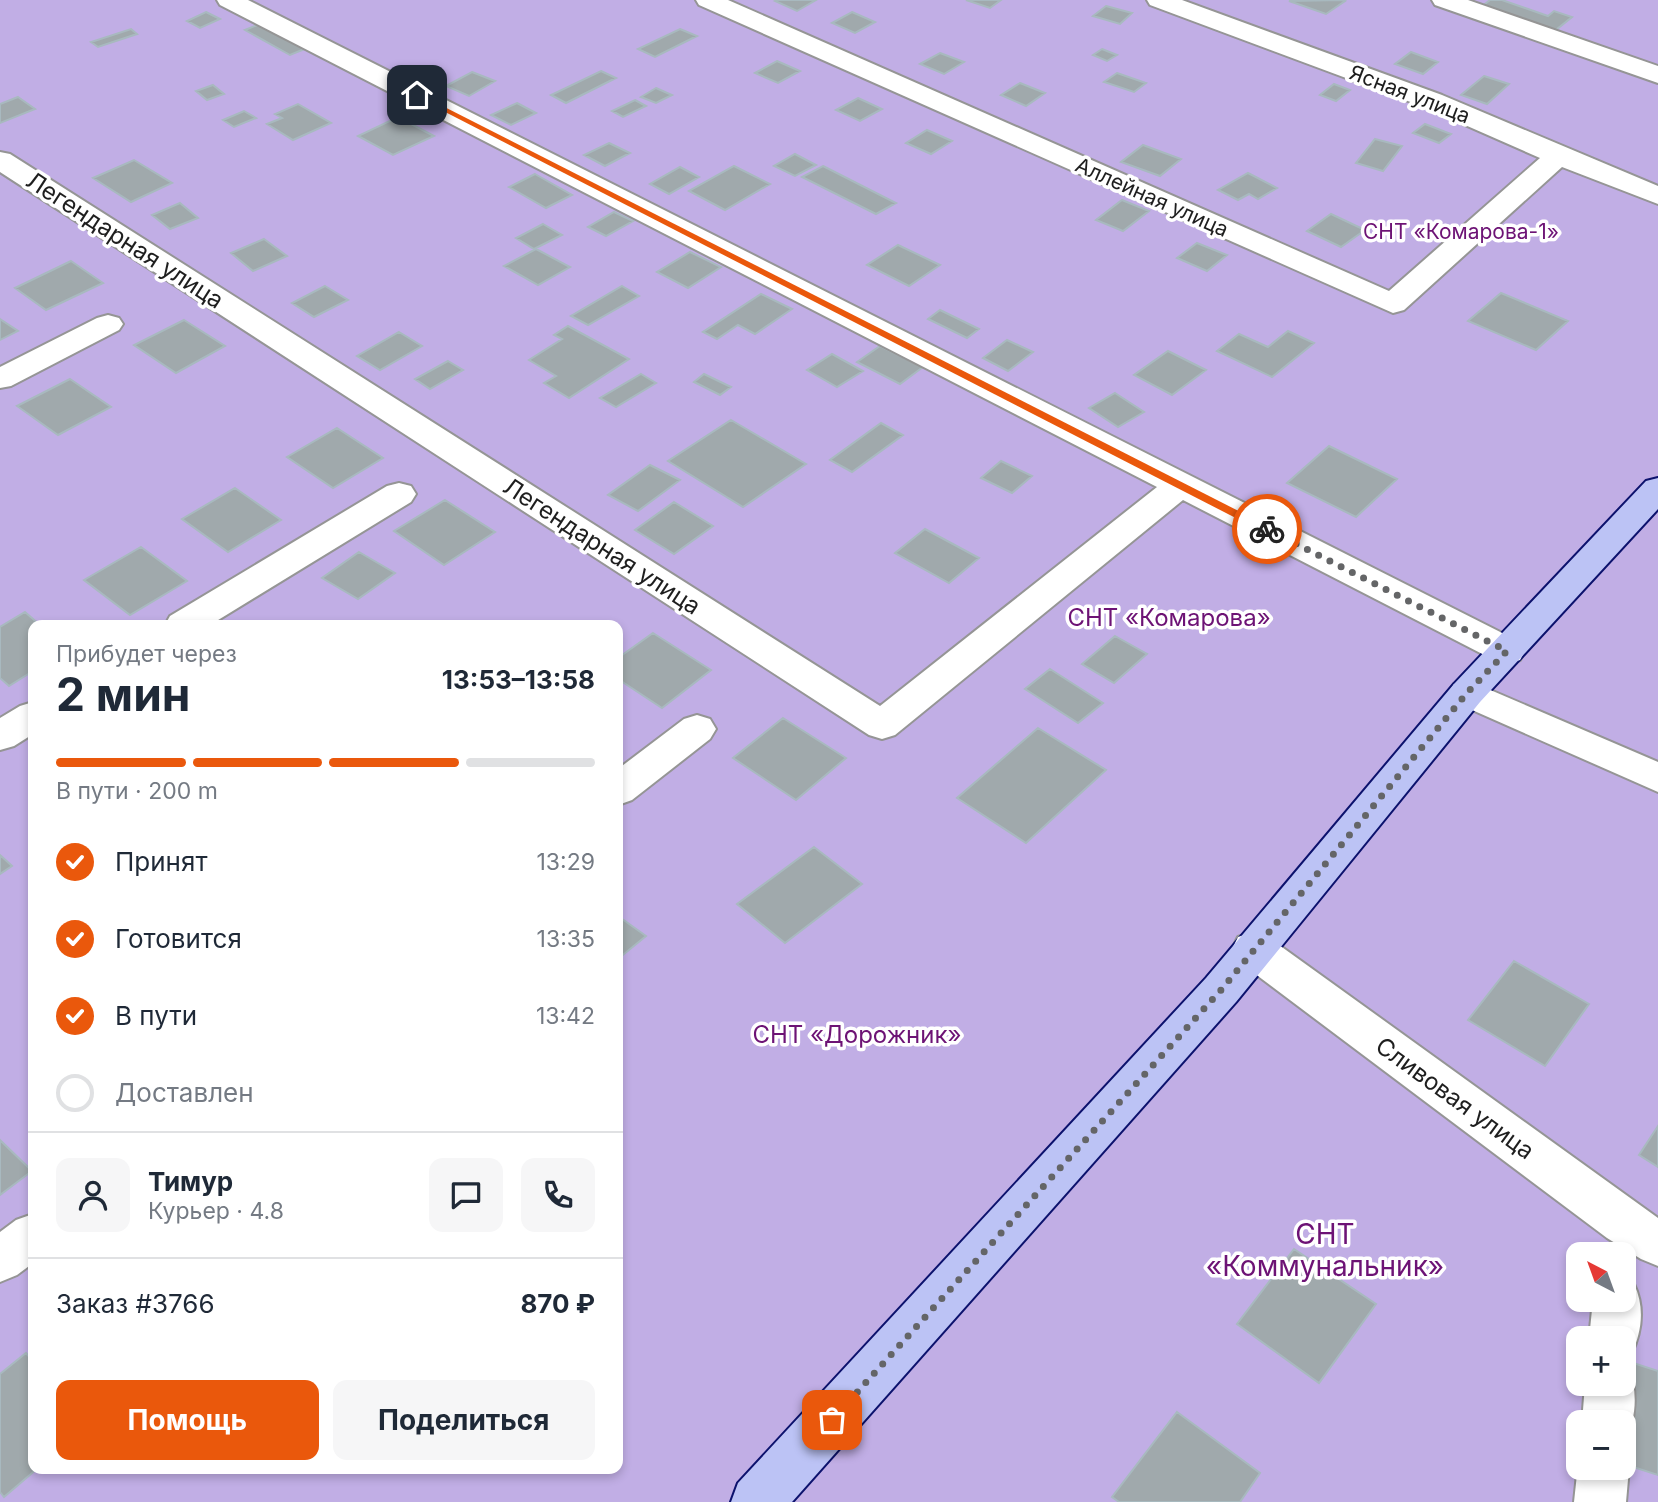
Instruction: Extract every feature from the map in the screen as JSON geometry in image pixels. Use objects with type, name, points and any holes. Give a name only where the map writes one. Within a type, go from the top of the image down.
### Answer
[{"type":"street","points":[[229,0],[1507,651]]},
{"type":"street","name":"Аллейная улица","points":[[708,0],[1393,304],[1558,156]]},
{"type":"street","name":"Ясная улица","points":[[1159,0],[1433,101],[1658,196]]},
{"type":"street","points":[[1444,0],[1658,75]]},
{"type":"street","name":"Легендарная улица","points":[[0,160],[881,725],[1180,485]]},
{"type":"street","points":[[0,379],[108,324]]},
{"type":"street","points":[[757,1502],[1221,990],[1467,693],[1658,489]]},
{"type":"street","points":[[191,620],[399,494]]},
{"type":"street","points":[[1467,693],[1658,778]]},
{"type":"street","points":[[0,736],[28,719]]},
{"type":"street","points":[[623,786],[697,729]]},
{"type":"street","name":"Сливовая улица","points":[[1253,949],[1635,1240]]},
{"type":"street","points":[[0,1260],[28,1239]]},
{"type":"street","points":[[1600,1502],[1601,1480]]},
{"type":"green space","points":[[0,0],[1658,0],[1658,1502],[0,1502]]},
{"type":"building","points":[[816,0],[797,11],[775,1]]},
{"type":"building","points":[[966,0],[1001,0],[990,8]]},
{"type":"building","points":[[1490,0],[1502,0],[1548,16],[1554,11],[1572,17],[1552,33],[1480,8]]},
{"type":"building","points":[[1289,1],[1345,1],[1326,14]]},
{"type":"building","points":[[1106,6],[1132,13],[1120,24],[1093,16]]},
{"type":"building","points":[[206,12],[220,19],[200,28],[187,21]]},
{"type":"building","points":[[852,12],[875,22],[855,33],[832,23]]},
{"type":"building","points":[[262,23],[307,48],[290,55],[245,30]]},
{"type":"building","points":[[131,29],[137,34],[98,47],[91,42]]},
{"type":"building","points":[[680,29],[697,36],[655,57],[638,49]]},
{"type":"building","points":[[1102,49],[1117,55],[1107,61],[1093,55]]},
{"type":"building","points":[[1411,52],[1438,62],[1423,74],[1395,64]]},
{"type":"building","points":[[940,53],[964,62],[944,74],[920,64]]},
{"type":"building","points":[[777,61],[800,71],[778,83],[755,73]]},
{"type":"building","points":[[601,71],[616,78],[566,103],[551,95]]},
{"type":"building","points":[[472,72],[495,81],[469,96],[446,86]]},
{"type":"building","points":[[1117,73],[1146,83],[1134,92],[1104,82]]},
{"type":"building","points":[[1484,76],[1509,84],[1487,104],[1461,95]]},
{"type":"building","points":[[1020,83],[1045,93],[1026,106],[1001,95]]},
{"type":"building","points":[[1334,84],[1350,90],[1336,101],[1320,95]]},
{"type":"building","points":[[213,85],[224,94],[207,100],[196,91]]},
{"type":"building","points":[[656,88],[672,95],[656,103],[641,97]]},
{"type":"building","points":[[18,97],[35,109],[0,123],[0,104]]},
{"type":"building","points":[[858,98],[882,109],[860,121],[836,110]]},
{"type":"building","points":[[635,100],[646,106],[623,117],[612,111]]},
{"type":"building","points":[[517,103],[536,113],[511,125],[491,115]]},
{"type":"building","points":[[298,104],[331,123],[293,140],[267,124],[282,118],[275,114]]},
{"type":"building","points":[[244,111],[256,118],[234,127],[223,120]]},
{"type":"building","points":[[398,117],[434,136],[393,155],[358,136]]},
{"type":"building","points":[[1425,124],[1451,134],[1439,143],[1413,133]]},
{"type":"building","points":[[927,130],[952,141],[931,154],[906,143]]},
{"type":"building","points":[[1375,139],[1402,146],[1383,171],[1356,163]]},
{"type":"building","points":[[609,143],[630,153],[605,166],[584,155]]},
{"type":"building","points":[[1143,145],[1181,159],[1160,176],[1121,162]]},
{"type":"building","points":[[795,154],[816,165],[795,176],[774,166]]},
{"type":"building","points":[[134,160],[172,183],[131,202],[93,178]]},
{"type":"building","points":[[734,166],[770,184],[725,210],[689,191]]},
{"type":"building","points":[[823,166],[896,203],[876,214],[802,177]]},
{"type":"building","points":[[680,167],[699,177],[669,194],[650,184]]},
{"type":"building","points":[[1248,173],[1277,188],[1258,199],[1249,194],[1238,200],[1218,190]]},
{"type":"building","points":[[535,174],[572,195],[546,208],[509,187]]},
{"type":"building","points":[[1122,200],[1149,211],[1123,231],[1096,220]]},
{"type":"building","points":[[180,203],[198,218],[170,229],[152,215]]},
{"type":"building","points":[[614,212],[633,221],[606,236],[588,227]]},
{"type":"building","points":[[1331,214],[1365,230],[1341,247],[1307,231]]},
{"type":"building","points":[[543,224],[562,235],[534,249],[516,238]]},
{"type":"building","points":[[264,239],[287,256],[253,271],[231,253]]},
{"type":"building","points":[[1197,243],[1227,255],[1207,271],[1177,258]]},
{"type":"building","points":[[898,245],[940,265],[909,286],[867,265]]},
{"type":"building","points":[[536,249],[570,267],[538,285],[504,266]]},
{"type":"building","points":[[690,252],[721,267],[688,288],[657,272]]},
{"type":"building","points":[[71,261],[103,283],[46,310],[15,288]]},
{"type":"building","points":[[325,286],[348,300],[314,317],[292,303]]},
{"type":"building","points":[[622,286],[639,296],[588,325],[571,316]]},
{"type":"building","points":[[1501,293],[1568,321],[1536,350],[1468,321]]},
{"type":"building","points":[[761,294],[792,309],[755,334],[738,325],[717,339],[703,332]]},
{"type":"building","points":[[940,310],[979,329],[967,338],[928,319]]},
{"type":"building","points":[[0,319],[18,331],[0,340]]},
{"type":"building","points":[[184,320],[225,346],[176,373],[134,345]]},
{"type":"building","points":[[568,326],[629,359],[569,398],[544,383],[556,376],[529,360],[562,339],[554,335]]},
{"type":"building","points":[[1288,331],[1314,343],[1272,377],[1217,351],[1239,334],[1268,347]]},
{"type":"building","points":[[399,332],[422,346],[380,370],[357,356]]},
{"type":"building","points":[[1007,340],[1033,352],[1008,371],[983,358]]},
{"type":"building","points":[[880,346],[923,367],[900,384],[857,362]]},
{"type":"building","points":[[1168,351],[1206,370],[1172,395],[1134,375]]},
{"type":"building","points":[[832,354],[863,371],[837,387],[807,370]]},
{"type":"building","points":[[448,361],[463,370],[430,389],[415,379]]},
{"type":"building","points":[[641,374],[656,383],[616,407],[600,398]]},
{"type":"building","points":[[704,374],[731,387],[720,395],[694,382]]},
{"type":"building","points":[[70,379],[111,407],[58,435],[17,406]]},
{"type":"building","points":[[1115,393],[1144,412],[1118,427],[1089,408]]},
{"type":"building","points":[[731,420],[806,464],[743,507],[668,461]]},
{"type":"building","points":[[881,423],[903,435],[852,472],[830,460]]},
{"type":"building","points":[[337,428],[383,458],[333,488],[287,457]]},
{"type":"building","points":[[1329,446],[1397,479],[1356,517],[1287,483]]},
{"type":"building","points":[[1001,461],[1032,476],[1012,493],[981,478]]},
{"type":"building","points":[[650,465],[680,480],[638,511],[608,495]]},
{"type":"building","points":[[235,488],[281,520],[228,552],[182,519]]},
{"type":"building","points":[[445,500],[495,532],[444,565],[394,531]]},
{"type":"building","points":[[674,502],[713,526],[674,554],[635,530]]},
{"type":"building","points":[[925,529],[979,558],[949,583],[895,553]]},
{"type":"building","points":[[141,547],[187,581],[130,615],[84,580]]},
{"type":"building","points":[[359,552],[395,573],[358,599],[322,578]]},
{"type":"building","points":[[25,612],[34,620],[28,620],[28,674],[9,686],[0,678],[0,627]]},
{"type":"building","points":[[653,633],[711,670],[662,708],[623,682],[623,654]]},
{"type":"building","points":[[1115,636],[1147,654],[1114,683],[1082,664]]},
{"type":"building","points":[[1050,669],[1103,703],[1078,723],[1025,689]]},
{"type":"building","points":[[783,718],[846,758],[796,800],[733,758]]},
{"type":"building","points":[[1038,728],[1106,770],[1026,843],[957,798]]},
{"type":"building","points":[[814,847],[862,884],[785,943],[737,904]]},
{"type":"building","points":[[0,855],[12,866],[0,874]]},
{"type":"building","points":[[623,920],[646,936],[623,955]]},
{"type":"building","points":[[1514,961],[1589,1004],[1545,1066],[1468,1020]]},
{"type":"building","points":[[1658,1126],[1658,1167],[1639,1155]]},
{"type":"building","points":[[0,1140],[28,1167],[28,1174],[0,1195]]},
{"type":"building","points":[[1294,1249],[1376,1304],[1319,1383],[1237,1324]]},
{"type":"building","points":[[26,1353],[28,1355],[28,1474],[31,1474],[4,1497],[0,1492],[0,1374]]},
{"type":"building","points":[[1636,1364],[1658,1371],[1658,1475],[1636,1468],[1636,1410],[1624,1410],[1624,1396],[1636,1396]]},
{"type":"building","points":[[1177,1412],[1260,1473],[1240,1502],[1119,1502],[1112,1497]]},
{"type":"way so far","points":[[832,1420],[1221,990],[1467,693],[1507,651],[1267,529]]},
{"type":"route","points":[[417,95],[1267,529]]},
{"type":"park label","name":"СНТ «Комарова-1»","points":[[1461,231]]},
{"type":"park label","name":"СНТ «Комарова»","points":[[1169,617]]},
{"type":"park label","name":"СНТ «Дорожник»","points":[[857,1034]]},
{"type":"park label","name":"СНТ «Коммунальник»","points":[[1325,1250]]}]
